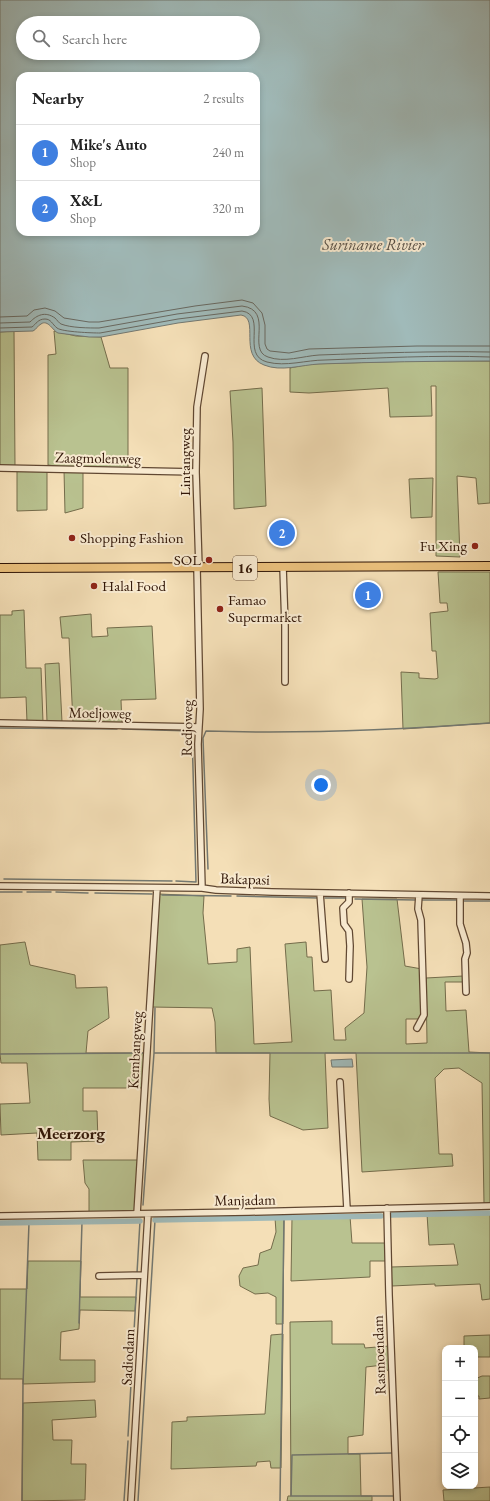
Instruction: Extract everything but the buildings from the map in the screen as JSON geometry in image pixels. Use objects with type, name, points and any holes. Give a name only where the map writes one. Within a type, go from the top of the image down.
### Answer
[{"type":"main road","name":"16","points":[[0,568],[490,566]]},
{"type":"street","name":"Lintangweg","points":[[198,568],[196,472],[197,407],[205,356]]},
{"type":"street","name":"Zaagmolenweg","points":[[0,468],[196,472]]},
{"type":"street","points":[[283,567],[285,682]]},
{"type":"street","name":"Redjoweg","points":[[198,568],[200,709],[199,775],[202,888]]},
{"type":"street","name":"Moeljoweg","points":[[0,723],[199,727]]},
{"type":"street","name":"Bakapasi","points":[[0,886],[202,888],[216,890],[320,893],[490,896]]},
{"type":"street","name":"Kembangweg","points":[[137,1214],[157,888]]},
{"type":"street","points":[[320,893],[325,959]]},
{"type":"street","points":[[349,893],[349,902],[343,908],[344,924],[349,932],[349,979]]},
{"type":"street","points":[[417,1028],[424,1016],[421,920],[418,909],[419,895]]},
{"type":"street","points":[[460,896],[460,924],[466,943],[467,953],[465,959],[466,992]]},
{"type":"street","points":[[340,1082],[347,1209]]},
{"type":"street","name":"Manjadam","points":[[0,1216],[490,1206]]},
{"type":"street","name":"Rasmoendam","points":[[387,1208],[389,1303],[397,1501]]},
{"type":"street","name":"Sadiodam","points":[[131,1501],[148,1214]]},
{"type":"street","points":[[99,1276],[144,1276]]},
{"type":"green space","points":[[14,331],[15,466],[0,466],[0,332]]},
{"type":"green space","points":[[54,331],[76,336],[101,337],[110,368],[128,368],[128,469],[48,465],[48,355],[56,354]]},
{"type":"green space","points":[[417,361],[490,361],[490,503],[478,504],[476,478],[457,476],[460,557],[436,556],[436,386],[431,386],[432,416],[390,417],[388,388],[309,393],[290,392],[290,368],[309,364]]},
{"type":"green space","points":[[262,388],[266,506],[234,509],[233,442],[230,391]]},
{"type":"green space","points":[[17,470],[47,470],[47,510],[17,511]]},
{"type":"green space","points":[[64,470],[83,471],[83,508],[65,513]]},
{"type":"green space","points":[[433,478],[432,517],[411,518],[409,479]]},
{"type":"green space","points":[[438,572],[490,572],[490,723],[403,729],[401,672],[419,673],[419,678],[438,678],[436,651],[432,651],[430,613],[448,611],[447,603],[440,603]]},
{"type":"green space","points":[[24,610],[26,668],[41,668],[43,722],[27,722],[26,697],[0,698],[0,615],[12,615],[12,611]]},
{"type":"green space","points":[[91,614],[92,637],[108,636],[107,628],[152,626],[156,699],[121,700],[122,725],[73,723],[69,638],[62,638],[60,617]]},
{"type":"green space","points":[[59,663],[62,722],[47,722],[45,664]]},
{"type":"green space","points":[[159,894],[204,896],[203,913],[208,964],[237,962],[237,949],[250,947],[254,1044],[292,1042],[285,944],[306,942],[307,957],[312,957],[314,991],[331,990],[334,1040],[346,1040],[345,1028],[364,1013],[367,967],[362,899],[397,899],[405,966],[422,969],[423,1013],[419,1019],[406,1019],[406,1044],[427,1043],[426,978],[463,976],[463,982],[445,982],[446,1011],[466,1010],[469,1052],[490,1053],[490,1204],[484,1204],[482,1083],[459,1068],[444,1069],[435,1078],[439,1154],[452,1154],[453,1166],[362,1172],[356,1053],[325,1053],[328,1128],[303,1130],[270,1116],[270,1053],[216,1053],[215,1022],[212,1008],[151,1007]]},
{"type":"green space","points":[[25,942],[30,965],[75,975],[76,988],[107,987],[109,1018],[88,1031],[86,1053],[145,1053],[143,1088],[83,1088],[83,1111],[97,1111],[98,1141],[71,1142],[71,1160],[38,1160],[37,1133],[1,1135],[0,1104],[30,1103],[27,1063],[1,1063],[0,1054],[0,945]]},
{"type":"green space","points":[[83,1160],[138,1160],[135,1211],[89,1213],[89,1189],[85,1183]]},
{"type":"green space","points":[[490,1213],[490,1299],[482,1300],[480,1284],[392,1286],[391,1267],[458,1265],[454,1244],[429,1245],[427,1214]]},
{"type":"green space","points":[[350,1216],[352,1243],[385,1243],[386,1261],[370,1261],[370,1277],[291,1281],[292,1217]]},
{"type":"green space","points":[[275,1218],[284,1218],[283,1324],[276,1324],[276,1297],[268,1293],[255,1294],[240,1286],[239,1276],[243,1268],[258,1265],[260,1253],[271,1249],[276,1232]]},
{"type":"green space","points":[[28,1261],[81,1261],[80,1297],[136,1297],[135,1311],[80,1310],[79,1329],[61,1332],[60,1360],[95,1360],[95,1382],[23,1384],[23,1379],[0,1379],[0,1289],[27,1289]]},
{"type":"green space","points":[[332,1321],[332,1344],[364,1344],[365,1348],[389,1346],[389,1372],[383,1365],[366,1367],[363,1435],[348,1437],[348,1454],[360,1454],[361,1496],[372,1496],[372,1501],[287,1501],[288,1496],[291,1496],[290,1322]]},
{"type":"green space","points":[[283,1334],[281,1468],[271,1468],[270,1461],[257,1462],[256,1466],[171,1469],[172,1422],[187,1421],[187,1417],[265,1414],[271,1335]]},
{"type":"green space","points":[[490,1335],[490,1357],[478,1357],[478,1345],[464,1345],[464,1336]]},
{"type":"green space","points":[[490,1376],[490,1398],[479,1399],[478,1378]]},
{"type":"green space","points":[[95,1400],[96,1417],[52,1420],[53,1440],[72,1440],[71,1464],[86,1464],[85,1500],[22,1501],[23,1403]]},
{"type":"green space","points":[[490,1487],[490,1501],[444,1501],[443,1490],[478,1489],[478,1488]]},
{"type":"water","name":"Suriname Rivier","points":[[0,0],[490,0],[490,361],[426,361],[319,364],[284,368],[271,367],[256,360],[250,346],[249,323],[246,318],[241,315],[178,323],[101,337],[58,333],[46,323],[40,325],[33,331],[0,332]]},
{"type":"water","points":[[352,1059],[353,1067],[332,1067],[331,1060]]},
{"type":"waterway","points":[[208,869],[203,738],[206,731],[348,731],[490,723]]},
{"type":"waterway","points":[[0,728],[117,729]]},
{"type":"waterway","points":[[122,729],[192,731],[196,882],[176,881]]},
{"type":"waterway","points":[[4,879],[172,881]]},
{"type":"waterway","points":[[0,892],[22,892]]},
{"type":"waterway","points":[[27,892],[51,892]]},
{"type":"waterway","points":[[56,892],[88,893]]},
{"type":"waterway","points":[[95,893],[152,894]]},
{"type":"waterway","points":[[162,895],[231,896]]},
{"type":"waterway","points":[[237,896],[319,898]]},
{"type":"waterway","points":[[325,898],[346,898]]},
{"type":"waterway","points":[[355,899],[416,900]]},
{"type":"waterway","points":[[422,900],[458,900]]},
{"type":"waterway","points":[[464,901],[490,901]]},
{"type":"waterway","points":[[143,1205],[154,1053],[155,1008]]},
{"type":"waterway","points":[[0,1054],[143,1053]]},
{"type":"waterway","points":[[154,1053],[490,1053]]},
{"type":"waterway","points":[[391,1215],[490,1213]]},
{"type":"waterway","points":[[155,1220],[381,1216]]},
{"type":"waterway","points":[[280,1501],[284,1218]]},
{"type":"waterway","points":[[138,1501],[155,1220]]},
{"type":"waterway","points":[[137,1273],[140,1221]]},
{"type":"waterway","points":[[0,1223],[140,1221]]},
{"type":"waterway","points":[[79,1323],[82,1222]]},
{"type":"waterway","points":[[22,1501],[23,1384],[29,1223]]},
{"type":"waterway","points":[[128,1436],[137,1279]]},
{"type":"waterway","points":[[124,1501],[128,1441]]},
{"type":"waterway","points":[[392,1453],[292,1455],[291,1496],[394,1496]]},
{"type":"place","name":"X&L","points":[[282,533]]},
{"type":"place","name":"Shopping Fashion","points":[[72,538]]},
{"type":"place","name":"Fu Xing","points":[[475,546]]},
{"type":"place","name":"SOL","points":[[209,560]]},
{"type":"place","name":"Halal Food","points":[[94,586]]},
{"type":"place","name":"Mike's Auto","points":[[368,595]]},
{"type":"place","name":"Famao Supermarket","points":[[220,609]]},
{"type":"district","name":"Meerzorg","points":[[71,1133]]}]
